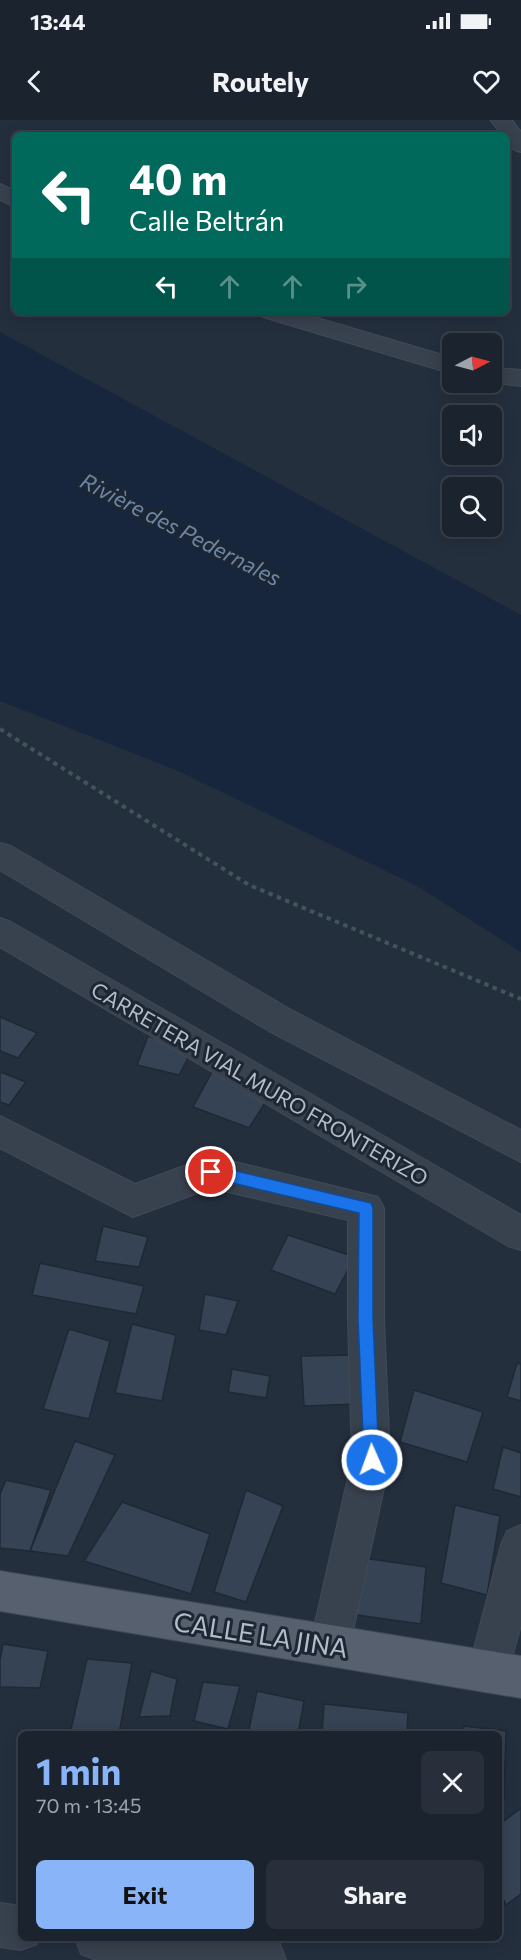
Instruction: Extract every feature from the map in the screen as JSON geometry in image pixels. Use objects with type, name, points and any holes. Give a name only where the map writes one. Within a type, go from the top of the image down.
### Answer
[{"type":"main road","name":"CALLE LA JINA","points":[[0,1591],[505,1674]]},
{"type":"street","points":[[501,120],[521,146]]},
{"type":"street","points":[[281,315],[442,363]]},
{"type":"street","points":[[502,377],[521,378]]},
{"type":"street","points":[[0,855],[281,1021],[521,1147]]},
{"type":"street","name":"CARRETERA VIAL MURO FRONTERIZO","points":[[0,931],[521,1234]]},
{"type":"street","points":[[0,1131],[133,1201],[211,1172],[366,1208],[366,1318],[372,1460],[330,1645]]},
{"type":"street","points":[[505,1674],[521,1545]]},
{"type":"street","points":[[0,1925],[18,1928]]},
{"type":"street","points":[[120,1941],[264,1960]]},
{"type":"path","points":[[0,729],[249,885],[521,999]]},
{"type":"water","name":"Rivière des Pedernales","points":[[0,332],[521,615],[521,952],[417,886],[176,770],[0,701]]},
{"type":"building","points":[[0,1017],[37,1033],[18,1058],[0,1051]]},
{"type":"building","points":[[148,1036],[192,1050],[179,1075],[137,1065]]},
{"type":"building","points":[[218,1061],[275,1087],[249,1128],[193,1107]]},
{"type":"building","points":[[0,1072],[26,1082],[9,1105],[0,1102]]},
{"type":"building","points":[[103,1226],[148,1237],[139,1267],[95,1261]]},
{"type":"building","points":[[288,1235],[355,1257],[335,1294],[271,1270]]},
{"type":"building","points":[[40,1263],[144,1286],[136,1314],[32,1295]]},
{"type":"building","points":[[205,1294],[238,1301],[226,1335],[199,1330]]},
{"type":"building","points":[[132,1324],[176,1335],[162,1401],[115,1393]]},
{"type":"building","points":[[69,1329],[110,1341],[89,1419],[43,1409]]},
{"type":"building","points":[[353,1355],[359,1404],[304,1406],[301,1356]]},
{"type":"building","points":[[517,1363],[521,1364],[521,1401],[507,1397]]},
{"type":"building","points":[[232,1369],[270,1376],[266,1398],[228,1392]]},
{"type":"building","points":[[414,1390],[483,1412],[467,1462],[400,1442]]},
{"type":"building","points":[[75,1441],[115,1455],[68,1556],[30,1551]]},
{"type":"building","points":[[503,1447],[521,1453],[521,1497],[493,1489]]},
{"type":"building","points":[[6,1480],[51,1490],[30,1551],[0,1548],[0,1494]]},
{"type":"building","points":[[246,1490],[283,1506],[246,1602],[214,1592]]},
{"type":"building","points":[[122,1502],[210,1534],[191,1594],[84,1561]]},
{"type":"building","points":[[455,1505],[500,1516],[487,1595],[441,1583]]},
{"type":"building","points":[[356,1557],[426,1567],[421,1624],[350,1614]]},
{"type":"building","points":[[3,1644],[48,1651],[40,1688],[0,1687],[0,1660]]},
{"type":"building","points":[[87,1659],[132,1663],[120,1731],[71,1731]]},
{"type":"building","points":[[151,1671],[177,1679],[170,1716],[139,1717]]},
{"type":"building","points":[[203,1682],[240,1686],[228,1729],[194,1721]]},
{"type":"building","points":[[257,1691],[304,1701],[299,1731],[249,1731]]},
{"type":"building","points":[[324,1704],[408,1713],[407,1731],[322,1731]]},
{"type":"building","points":[[464,1726],[506,1731],[504,1799],[502,1798],[502,1731],[463,1731]]},
{"type":"building","points":[[521,1808],[521,1894],[506,1905],[502,1897],[502,1822]]},
{"type":"route","points":[[211,1172],[366,1208],[366,1318],[372,1460]]}]
